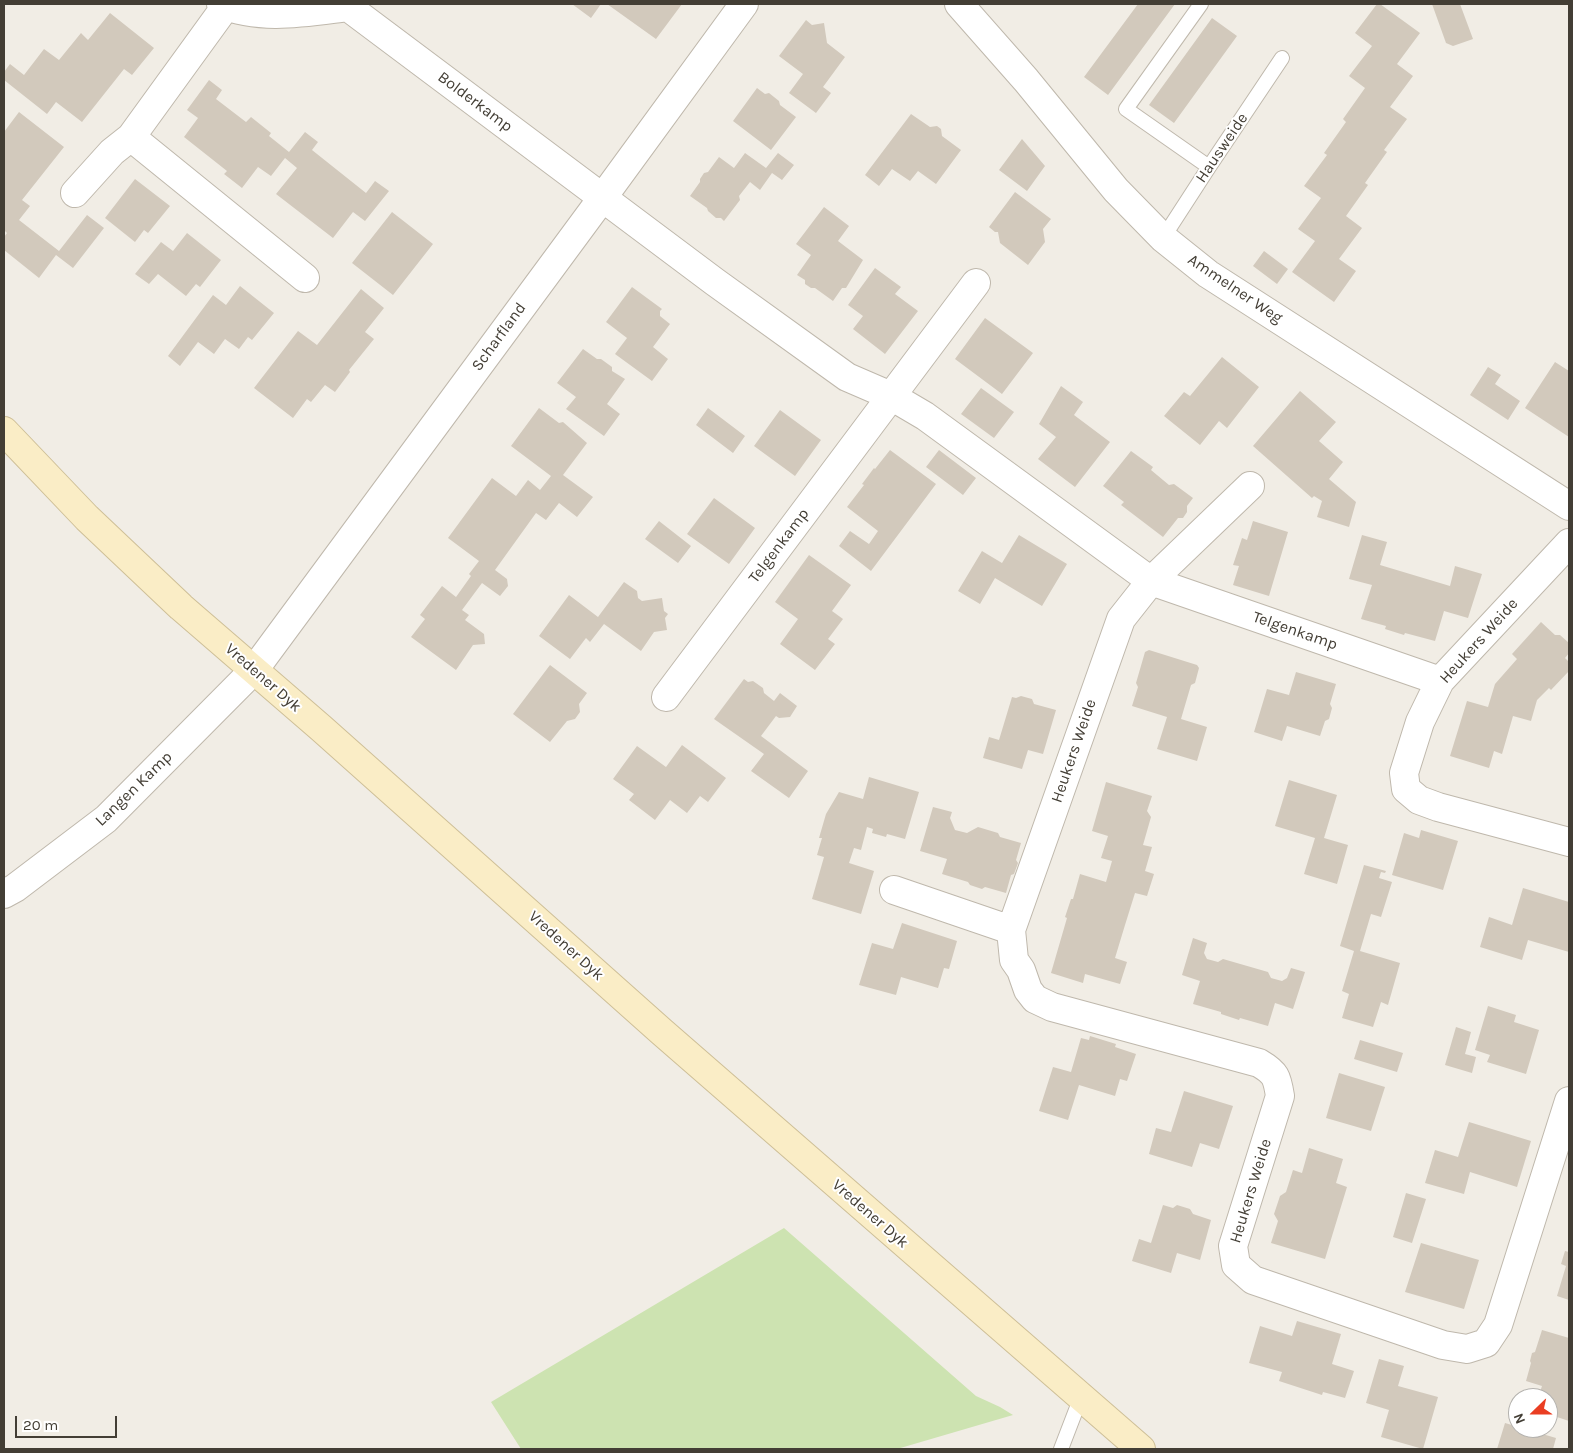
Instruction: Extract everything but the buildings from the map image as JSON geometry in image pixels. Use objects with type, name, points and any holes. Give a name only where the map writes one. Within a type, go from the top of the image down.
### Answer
[{"type":"main road","name":"Vredener Dyk","points":[[4,431],[87,518],[181,606],[670,1038],[1141,1449]]},
{"type":"street","name":"Scharfland","points":[[254,670],[744,4]]},
{"type":"street","name":"Ammelner Weg","points":[[959,4],[1026,80],[1116,190],[1162,238],[1208,274],[1569,506]]},
{"type":"street","name":"Bolderkamp","points":[[75,193],[112,152],[132,137],[224,5],[262,13],[302,13],[348,5],[603,197]]},
{"type":"street","points":[[132,137],[305,278]]},
{"type":"street","name":"Telgenkamp","points":[[603,197],[715,282],[847,377],[891,396],[925,416],[1151,581],[1440,680]]},
{"type":"street","name":"Telgenkamp","points":[[666,697],[976,283]]},
{"type":"street","points":[[1151,581],[1250,486]]},
{"type":"street","name":"Heukers Weide","points":[[1569,543],[1440,680],[1420,722],[1404,773],[1406,789],[1419,800],[1438,807],[1569,842]]},
{"type":"street","name":"Heukers Weide","points":[[1151,581],[1121,619],[1011,930],[1014,960],[1021,970],[1028,990],[1035,1000],[1052,1007],[1259,1063],[1272,1070],[1277,1080],[1280,1096],[1233,1246],[1236,1265],[1253,1280],[1444,1345],[1467,1350],[1486,1343],[1498,1325],[1569,1101]]},
{"type":"street","name":"Langen Kamp","points":[[4,894],[15,888],[106,819],[254,670]]},
{"type":"street","points":[[894,890],[1011,930]]},
{"type":"lane","points":[[1201,4],[1126,109],[1208,166]]},
{"type":"lane","name":"Hausweide","points":[[1162,238],[1208,166],[1282,58]]},
{"type":"lane","points":[[1060,1449],[1081,1397]]},
{"type":"green space","points":[[784,1228],[976,1396],[1013,1415],[897,1449],[521,1449],[491,1402]]}]
